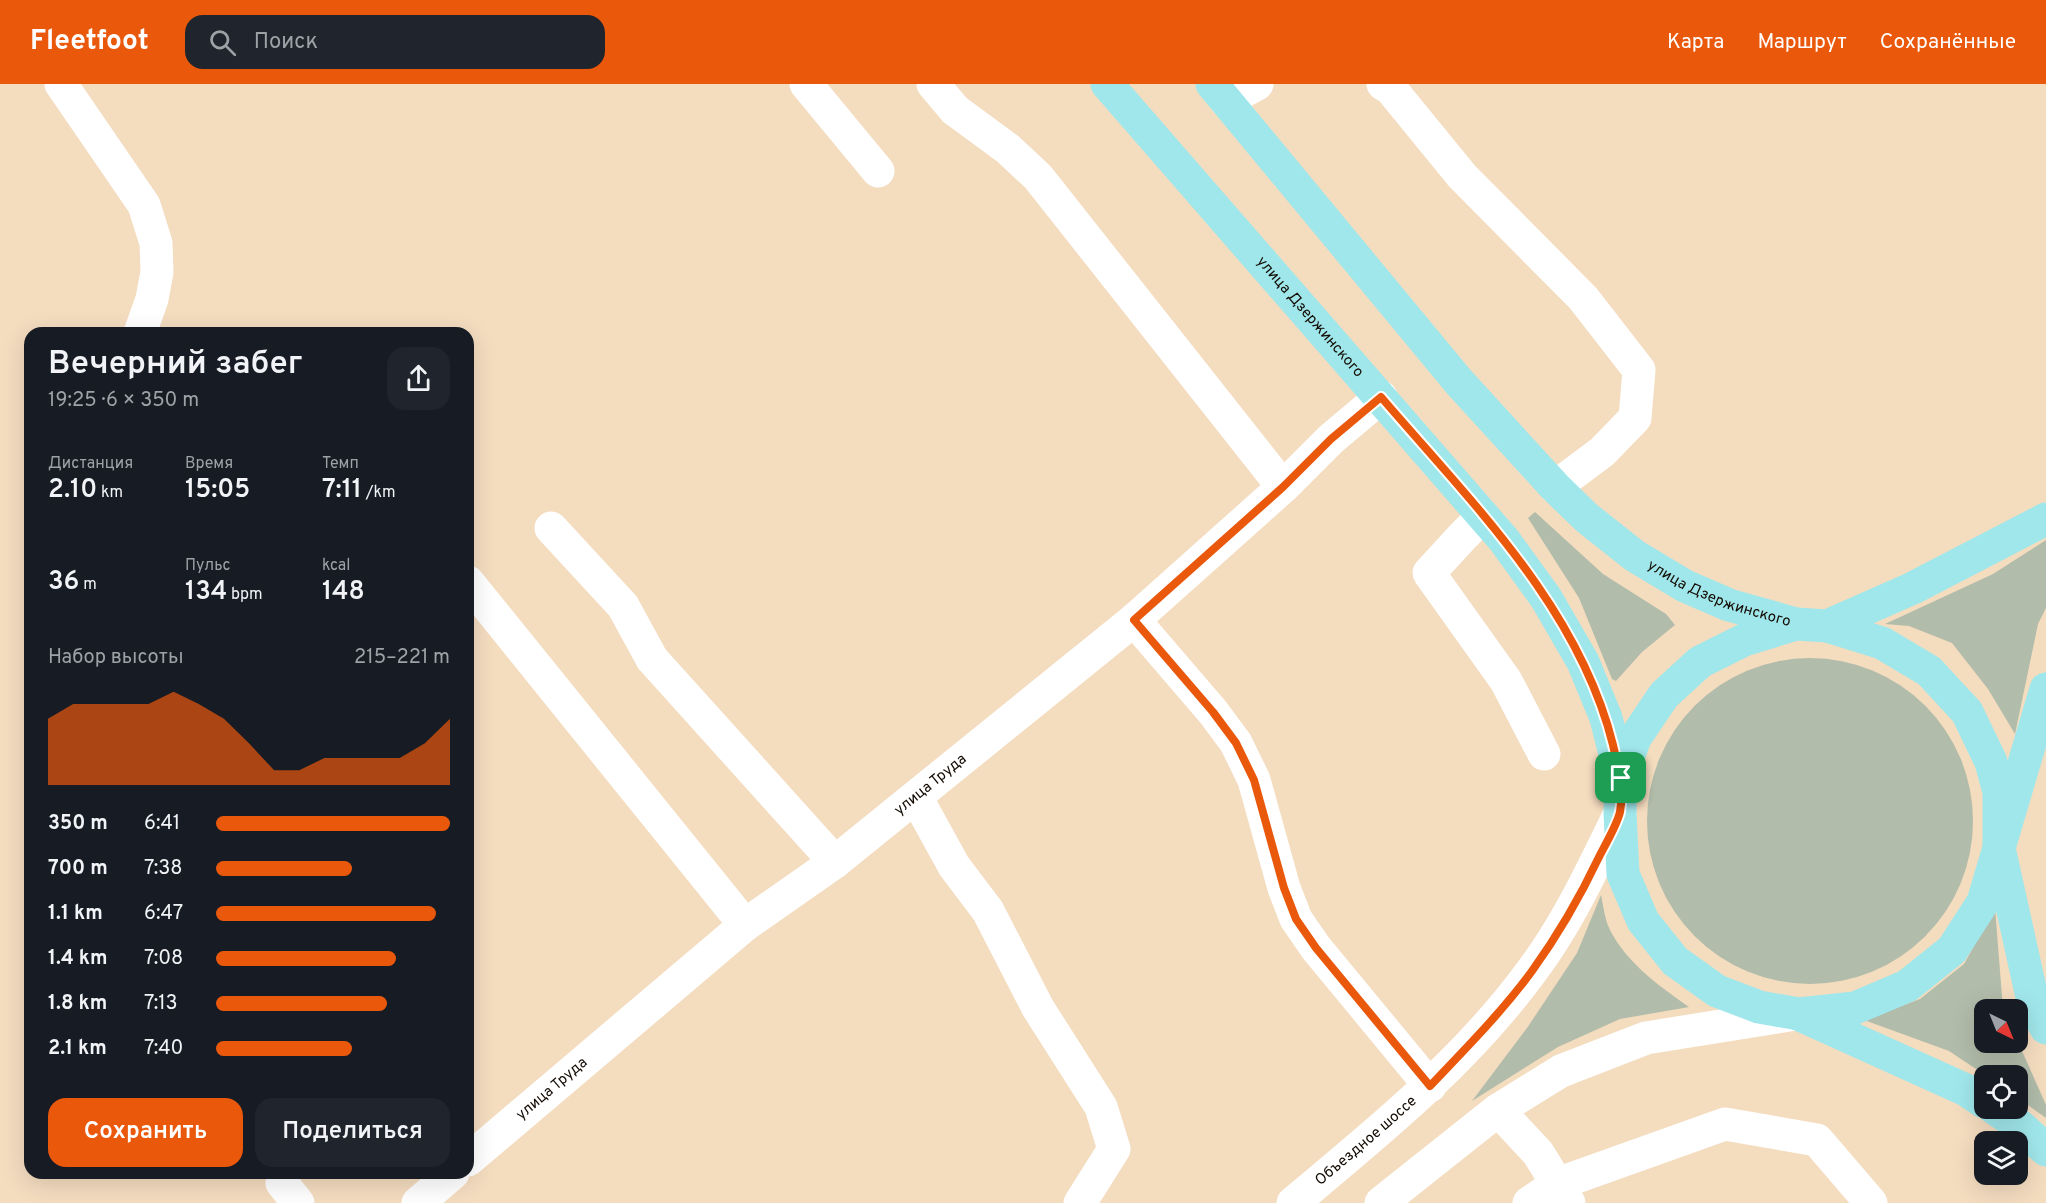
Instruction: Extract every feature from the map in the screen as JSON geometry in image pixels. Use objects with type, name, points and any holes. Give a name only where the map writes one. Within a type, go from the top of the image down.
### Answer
[{"type":"main road","name":"улица Дзержинского","points":[[1107,84],[1504,540],[1546,598],[1582,662],[1606,718],[1621,778],[1623,874],[1643,921],[1675,961],[1717,991],[1759,1007],[1798,1014]]},
{"type":"main road","name":"улица Дзержинского","points":[[1219,92],[1459,382],[1555,487],[1587,518],[1635,556],[1685,586],[1729,605],[1881,643],[1929,671],[1967,712],[1991,762],[1999,792],[1999,848]]},
{"type":"main road","points":[[1621,778],[1635,738],[1664,694],[1700,662],[1744,640],[1811,625],[1913,588],[2046,519]]},
{"type":"main road","points":[[1798,1014],[1855,1008],[1907,986],[1952,950],[1983,903],[2046,688]]},
{"type":"main road","points":[[1999,848],[2034,1006],[2046,1028]]},
{"type":"main road","points":[[1798,1014],[1974,1095]]},
{"type":"main road","points":[[2010,1119],[2046,1150]]},
{"type":"street","points":[[61,84],[144,205],[156,243],[157,272],[152,299],[142,327]]},
{"type":"street","points":[[806,84],[878,171]]},
{"type":"street","points":[[933,84],[955,110],[1008,149],[1038,177],[1283,487]]},
{"type":"street","points":[[1219,92],[1257,84]]},
{"type":"street","points":[[1383,84],[1391,89],[1462,176],[1583,298],[1639,370],[1635,418],[1602,452],[1555,487]]},
{"type":"street","name":"улица Труда","points":[[474,1155],[745,925],[835,862],[1134,620],[1283,487],[1331,439],[1381,397]]},
{"type":"street","points":[[1483,516],[1429,573],[1506,681],[1544,754]]},
{"type":"street","points":[[551,528],[623,606],[652,659],[835,862]]},
{"type":"street","points":[[474,589],[745,925]]},
{"type":"street","points":[[1134,620],[1213,712],[1236,743],[1254,780],[1284,888],[1296,919],[1316,948],[1430,1086]]},
{"type":"street","points":[[916,797],[954,866],[988,911],[1038,1008],[1101,1107],[1114,1149],[1080,1203]]},
{"type":"street","name":"Объездное шоссе","points":[[1293,1203],[1430,1086],[1484,1028],[1531,972],[1578,901],[1620,813]]},
{"type":"street","points":[[1382,1203],[1498,1110],[1561,1071],[1646,1038],[1798,1014]]},
{"type":"street","points":[[1498,1110],[1538,1153],[1563,1194]]},
{"type":"street","points":[[1529,1203],[1563,1194],[1725,1124],[1817,1140],[1871,1203]]},
{"type":"street","points":[[418,1203],[446,1179]]},
{"type":"green space","points":[[1535,512],[1603,574],[1666,614],[1675,625],[1642,652],[1616,681],[1612,679],[1579,598],[1528,518]]},
{"type":"green space","points":[[2046,540],[2046,608],[2038,624],[2015,734],[1988,689],[1952,643],[1909,626],[1885,624],[1993,574]]},
{"type":"green space","points":[[1810,658],[1842,661],[1887,677],[1925,706],[1954,744],[1970,789],[1973,821],[1970,853],[1954,898],[1925,936],[1887,965],[1842,981],[1810,984],[1778,981],[1733,965],[1695,936],[1666,898],[1650,853],[1647,821],[1650,789],[1666,744],[1695,706],[1733,677],[1778,661]]},
{"type":"green space","points":[[1601,895],[1607,923],[1613,936],[1631,960],[1654,981],[1689,1007],[1620,1019],[1558,1047],[1472,1101],[1527,1028],[1577,953]]},
{"type":"green space","points":[[1995,908],[2002,999],[1974,999],[1974,1053],[2023,1053],[2046,1105],[2046,1118],[2028,1105],[2028,1065],[1974,1065],[1974,1068],[1949,1051],[1864,1020],[1920,999],[1964,964]]},
{"type":"route","points":[[1381,397],[1504,540],[1546,598],[1582,662],[1606,718],[1621,778],[1620,813],[1578,901],[1531,972],[1484,1028],[1430,1086],[1316,948],[1296,919],[1284,888],[1254,780],[1236,743],[1213,712],[1134,620],[1283,487],[1331,439],[1381,397]]}]
